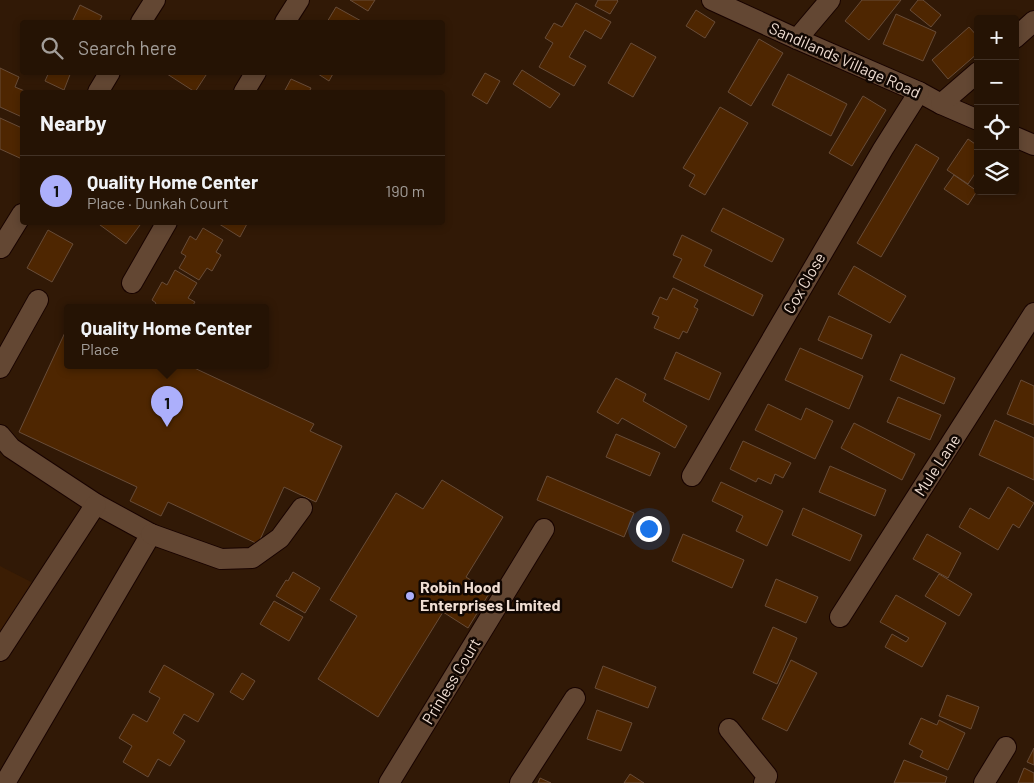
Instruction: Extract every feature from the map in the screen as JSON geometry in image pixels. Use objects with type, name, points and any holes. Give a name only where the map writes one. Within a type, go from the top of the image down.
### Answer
[{"type":"street","points":[[142,20],[155,0]]},
{"type":"street","points":[[286,20],[299,0]]},
{"type":"street","name":"Sandilands Village Road","points":[[712,0],[920,92],[941,104],[974,118]]},
{"type":"street","points":[[797,39],[830,0]]},
{"type":"street","points":[[1019,34],[1034,21]]},
{"type":"street","points":[[99,90],[108,75]]},
{"type":"street","points":[[245,90],[254,75]]},
{"type":"street","points":[[941,104],[974,75]]},
{"type":"street","name":"Cox Close","points":[[692,476],[883,149],[920,92]]},
{"type":"street","points":[[1019,139],[1034,145]]},
{"type":"street","points":[[1,248],[20,217]]},
{"type":"street","points":[[132,282],[165,225]]},
{"type":"street","points":[[0,368],[38,300]]},
{"type":"street","name":"Mule Lane","points":[[840,617],[1034,313]]},
{"type":"street","points":[[0,435],[11,448],[96,504],[151,534],[221,559],[252,558],[280,538],[302,508]]},
{"type":"street","points":[[0,652],[96,504]]},
{"type":"street","name":"Prinless Court","points":[[389,783],[544,529]]},
{"type":"street","points":[[5,783],[151,534]]},
{"type":"street","points":[[520,783],[575,698]]},
{"type":"street","points":[[729,729],[767,776],[764,783]]},
{"type":"street","points":[[984,783],[1006,747]]},
{"type":"shaded area","points":[[0,566],[33,583],[0,634]]},
{"type":"building","points":[[350,0],[375,0],[368,11]]},
{"type":"building","points":[[598,0],[618,1],[610,14],[595,6]]},
{"type":"building","points":[[862,0],[901,0],[869,40],[845,21]]},
{"type":"building","points":[[918,0],[923,0],[941,15],[931,27],[910,10]]},
{"type":"building","points":[[576,3],[611,22],[601,39],[585,30],[569,57],[586,66],[574,86],[539,67],[553,43],[545,38],[554,23],[562,27]]},
{"type":"building","points":[[80,5],[102,16],[100,20],[73,20]]},
{"type":"building","points":[[336,7],[359,20],[328,20]]},
{"type":"building","points":[[696,10],[715,22],[705,38],[686,26]]},
{"type":"building","points":[[896,14],[936,32],[923,61],[883,44]]},
{"type":"building","points":[[969,27],[974,33],[974,56],[948,79],[932,60]]},
{"type":"building","points":[[759,39],[783,53],[751,106],[728,92]]},
{"type":"building","points":[[631,43],[656,57],[633,97],[608,83]]},
{"type":"building","points":[[0,68],[19,77],[15,87],[22,90],[20,90],[20,116],[0,107]]},
{"type":"building","points":[[522,70],[560,94],[550,108],[513,84]]},
{"type":"building","points":[[485,73],[500,81],[487,104],[472,95]]},
{"type":"building","points":[[788,74],[847,104],[831,136],[772,105]]},
{"type":"building","points":[[48,75],[70,75],[64,90],[45,81]]},
{"type":"building","points":[[169,75],[206,75],[196,90],[192,90]]},
{"type":"building","points":[[320,75],[332,75],[329,81]]},
{"type":"building","points":[[291,79],[311,88],[310,90],[285,90]]},
{"type":"building","points":[[863,96],[886,110],[852,166],[829,153]]},
{"type":"building","points":[[720,107],[748,123],[705,195],[689,186],[695,175],[683,168]]},
{"type":"building","points":[[0,118],[20,127],[20,158],[0,149]]},
{"type":"building","points":[[968,139],[974,143],[974,175],[968,184],[947,170]]},
{"type":"building","points":[[916,144],[939,158],[881,257],[857,243]]},
{"type":"building","points":[[954,175],[974,189],[974,195],[968,205],[944,189]]},
{"type":"building","points":[[723,208],[784,239],[772,262],[711,231]]},
{"type":"building","points":[[100,225],[140,225],[126,244]]},
{"type":"building","points":[[221,225],[246,225],[240,237]]},
{"type":"building","points":[[203,228],[223,240],[216,252],[221,255],[212,271],[207,268],[199,280],[179,268],[186,256],[181,253],[190,236],[196,240]]},
{"type":"building","points":[[48,230],[73,244],[52,282],[27,268]]},
{"type":"building","points":[[682,235],[712,250],[704,266],[763,295],[753,316],[673,277],[682,259],[673,255]]},
{"type":"building","points":[[854,266],[906,296],[890,323],[838,294]]},
{"type":"building","points":[[175,270],[197,283],[188,298],[195,302],[194,304],[155,304],[152,300],[162,282],[167,285]]},
{"type":"building","points":[[673,288],[698,300],[694,307],[698,309],[687,333],[683,331],[679,339],[654,328],[659,317],[652,314],[660,297],[667,300]]},
{"type":"building","points":[[829,316],[872,335],[862,359],[818,340]]},
{"type":"building","points":[[64,335],[64,369],[196,369],[314,424],[310,431],[342,446],[316,502],[284,487],[258,544],[168,502],[161,516],[130,501],[137,487],[19,432]]},
{"type":"building","points":[[800,348],[863,376],[849,409],[785,380]]},
{"type":"building","points":[[676,352],[721,373],[709,400],[664,379]]},
{"type":"building","points":[[901,354],[955,378],[944,404],[890,380]]},
{"type":"building","points":[[616,378],[646,394],[643,401],[687,426],[675,448],[622,418],[618,424],[597,412]]},
{"type":"building","points":[[1021,380],[1034,386],[1034,425],[1007,414]]},
{"type":"building","points":[[898,397],[941,415],[930,440],[887,422]]},
{"type":"building","points":[[768,404],[801,420],[806,408],[833,421],[815,459],[755,430]]},
{"type":"building","points":[[995,420],[1034,438],[1034,480],[979,455]]},
{"type":"building","points":[[854,423],[915,454],[902,480],[841,448]]},
{"type":"building","points":[[616,434],[660,453],[650,476],[606,457]]},
{"type":"building","points":[[743,441],[791,463],[783,478],[775,474],[771,484],[758,478],[756,482],[730,469]]},
{"type":"building","points":[[830,466],[886,490],[875,516],[819,492]]},
{"type":"building","points":[[547,476],[634,513],[624,537],[537,500]]},
{"type":"building","name":"Robin Hood Enterprises Limited","points":[[442,480],[503,517],[466,577],[490,592],[468,628],[443,612],[378,717],[318,679],[357,616],[330,600],[396,493],[423,509]]},
{"type":"building","points":[[721,482],[783,511],[767,546],[736,531],[743,516],[712,501]]},
{"type":"building","points":[[1008,487],[1034,503],[1019,528],[1013,524],[998,550],[959,527],[970,508],[989,519]]},
{"type":"building","points":[[803,508],[862,535],[850,561],[792,535]]},
{"type":"building","points":[[683,534],[744,560],[732,588],[672,561]]},
{"type":"building","points":[[927,534],[961,553],[948,578],[913,559]]},
{"type":"building","points":[[293,572],[320,588],[305,613],[276,596]]},
{"type":"building","points":[[939,574],[972,594],[959,616],[925,596]]},
{"type":"building","points":[[776,579],[818,597],[806,623],[765,606]]},
{"type":"building","points":[[896,595],[946,623],[922,667],[885,647],[892,634],[906,642],[909,638],[880,622]]},
{"type":"building","points":[[274,601],[303,617],[289,641],[260,624]]},
{"type":"building","points":[[773,627],[797,638],[777,684],[753,673]]},
{"type":"building","points":[[791,660],[817,673],[787,731],[762,719]]},
{"type":"building","points":[[164,665],[214,694],[198,722],[184,714],[173,733],[185,741],[170,766],[158,759],[148,777],[123,762],[132,746],[119,738],[133,714],[147,722],[160,698],[149,692]]},
{"type":"building","points":[[603,666],[656,687],[648,708],[595,688]]},
{"type":"building","points":[[242,673],[255,681],[243,700],[230,692]]},
{"type":"building","points":[[947,695],[979,707],[971,729],[939,716]]},
{"type":"building","points":[[597,710],[632,723],[621,751],[587,739]]},
{"type":"building","points":[[921,718],[937,725],[939,720],[965,733],[948,770],[920,757],[923,751],[909,744]]},
{"type":"building","points":[[1034,748],[1034,765],[1027,762]]},
{"type":"building","points":[[904,760],[947,777],[945,783],[894,783]]},
{"type":"building","points":[[1024,768],[1034,773],[1034,783],[1018,783]]},
{"type":"building","points":[[630,774],[644,783],[624,783]]},
{"type":"building","points":[[540,778],[551,783],[538,783]]},
{"type":"place","name":"Quality Home Center","points":[[167,427]]},
{"type":"place","name":"Robin Hood Enterprises Limited","points":[[410,596]]}]
